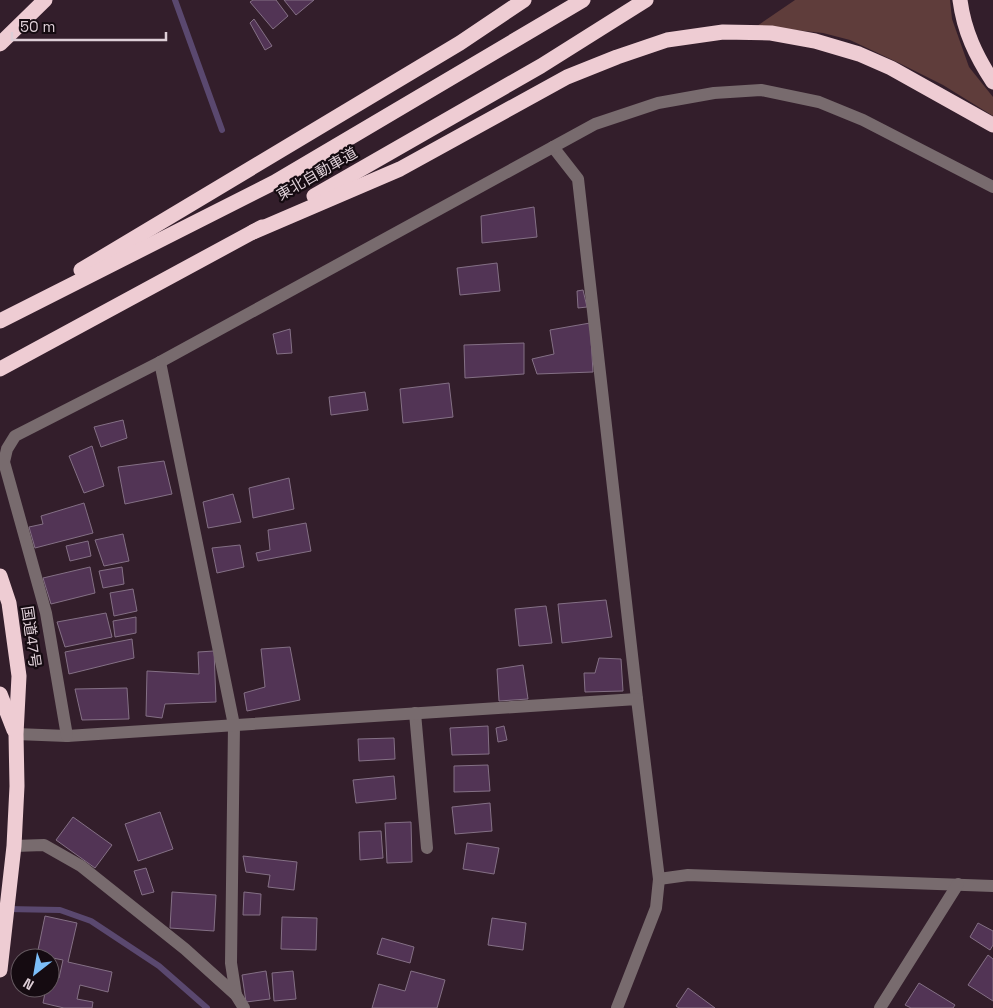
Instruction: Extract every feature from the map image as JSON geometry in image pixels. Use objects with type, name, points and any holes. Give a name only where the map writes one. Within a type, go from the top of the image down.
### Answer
[{"type":"highway","points":[[0,44],[45,0]]},
{"type":"highway","points":[[0,320],[460,42],[524,0]]},
{"type":"highway","name":"東北自動車道","points":[[0,320],[275,182],[584,0]]},
{"type":"highway","name":"東北自動車道","points":[[0,369],[253,232],[541,66],[646,0]]},
{"type":"highway","points":[[960,0],[969,39],[980,63],[993,82]]},
{"type":"highway","points":[[253,232],[400,169],[567,77],[667,40],[704,34],[723,32],[771,33],[815,41],[860,54],[891,68],[993,125]]},
{"type":"highway","name":"国道47号","points":[[0,576],[10,603],[19,676],[14,846],[0,970]]},
{"type":"highway","name":"国道47号","points":[[0,694],[16,734]]},
{"type":"street","points":[[67,736],[46,613],[4,462],[7,448],[15,436],[160,362],[595,124],[658,103],[714,93],[761,90],[819,102],[863,120],[993,187]]},
{"type":"street","points":[[553,147],[578,180],[636,699],[660,879],[656,908],[617,1008]]},
{"type":"street","points":[[160,362],[234,725],[231,963],[236,995]]},
{"type":"street","points":[[16,734],[67,736],[636,699]]},
{"type":"street","points":[[415,713],[427,848]]},
{"type":"street","points":[[14,846],[44,845],[81,866],[185,949],[236,995],[244,1008]]},
{"type":"street","points":[[660,879],[688,875],[993,886]]},
{"type":"street","points":[[880,1008],[958,884]]},
{"type":"shaded area","points":[[795,0],[950,0],[952,19],[969,67],[993,97],[993,116],[943,85],[850,40],[823,33],[757,26]]},
{"type":"building","points":[[253,0],[276,0],[288,16],[273,29],[250,2]]},
{"type":"building","points":[[284,0],[314,0],[296,15]]},
{"type":"building","points":[[254,19],[272,46],[265,50],[250,23]]},
{"type":"building","points":[[534,207],[537,237],[482,243],[481,216]]},
{"type":"building","points":[[497,263],[500,291],[460,295],[457,268]]},
{"type":"building","points":[[583,290],[587,307],[578,308],[577,291]]},
{"type":"building","points":[[590,323],[593,372],[537,374],[532,359],[554,354],[550,330]]},
{"type":"building","points":[[290,329],[292,353],[277,354],[273,334]]},
{"type":"building","points":[[524,343],[524,374],[465,378],[464,345]]},
{"type":"building","points":[[449,383],[453,417],[403,423],[400,389]]},
{"type":"building","points":[[365,392],[368,410],[331,415],[329,397]]},
{"type":"building","points":[[123,420],[127,438],[101,447],[94,427]]},
{"type":"building","points":[[92,446],[104,486],[84,493],[69,456]]},
{"type":"building","points":[[164,461],[172,494],[125,504],[118,467]]},
{"type":"building","points":[[289,478],[294,509],[253,518],[249,488]]},
{"type":"building","points":[[233,494],[241,522],[208,528],[203,502]]},
{"type":"building","points":[[84,503],[93,533],[35,548],[29,527],[43,524],[41,516]]},
{"type":"building","points":[[306,523],[311,551],[258,561],[256,553],[270,550],[268,530]]},
{"type":"building","points":[[123,534],[129,561],[104,566],[95,540]]},
{"type":"building","points":[[88,541],[91,556],[70,561],[66,546]]},
{"type":"building","points":[[240,545],[244,567],[217,573],[212,548]]},
{"type":"building","points":[[90,567],[95,593],[51,604],[43,578]]},
{"type":"building","points":[[122,567],[124,584],[103,588],[99,571]]},
{"type":"building","points":[[133,589],[137,611],[114,616],[110,593]]},
{"type":"building","points":[[606,600],[612,637],[562,643],[558,604]]},
{"type":"building","points":[[546,606],[552,643],[519,646],[515,609]]},
{"type":"building","points":[[106,613],[112,637],[65,647],[57,622]]},
{"type":"building","points":[[136,617],[136,633],[115,637],[113,621]]},
{"type":"building","points":[[132,639],[134,658],[69,674],[65,652]]},
{"type":"building","points":[[290,647],[300,700],[247,711],[244,693],[265,687],[261,649]]},
{"type":"building","points":[[214,651],[216,702],[165,704],[162,718],[146,716],[147,671],[199,674],[198,652]]},
{"type":"building","points":[[599,658],[621,659],[623,691],[585,692],[584,673],[595,673]]},
{"type":"building","points":[[523,665],[528,699],[499,701],[497,669]]},
{"type":"building","points":[[127,688],[129,719],[82,720],[75,689]]},
{"type":"building","points":[[488,726],[489,754],[452,755],[450,728]]},
{"type":"building","points":[[504,726],[507,740],[498,742],[496,728]]},
{"type":"building","points":[[394,738],[395,759],[359,761],[358,739]]},
{"type":"building","points":[[488,765],[490,791],[454,792],[454,766]]},
{"type":"building","points":[[394,776],[396,799],[356,803],[353,780]]},
{"type":"building","points":[[490,803],[492,831],[455,834],[452,807]]},
{"type":"building","points":[[160,812],[173,849],[138,861],[125,824]]},
{"type":"building","points":[[73,817],[112,845],[95,868],[56,840]]},
{"type":"building","points":[[411,822],[412,862],[387,863],[385,823]]},
{"type":"building","points":[[381,831],[383,858],[360,860],[359,832]]},
{"type":"building","points":[[467,843],[499,848],[494,874],[463,869]]},
{"type":"building","points":[[243,856],[297,862],[294,890],[268,887],[270,875],[246,872]]},
{"type":"building","points":[[146,868],[154,892],[142,895],[134,871]]},
{"type":"building","points":[[172,892],[216,895],[214,931],[170,928]]},
{"type":"building","points":[[244,892],[261,894],[260,915],[243,915]]},
{"type":"building","points":[[45,916],[77,923],[68,962],[112,972],[108,992],[80,985],[77,999],[93,1002],[92,1008],[64,1008],[43,1003],[44,998],[60,998],[60,974],[63,960],[60,959],[60,948],[38,948]]},
{"type":"building","points":[[282,917],[317,918],[316,950],[281,949]]},
{"type":"building","points":[[492,918],[526,923],[523,950],[488,945]]},
{"type":"building","points":[[978,923],[993,931],[993,945],[990,950],[970,937]]},
{"type":"building","points":[[382,938],[414,947],[410,963],[377,954]]},
{"type":"building","points":[[988,955],[993,959],[993,1001],[968,985]]},
{"type":"building","points":[[266,971],[270,999],[246,1002],[242,975]]},
{"type":"building","points":[[293,971],[296,999],[274,1001],[272,973]]},
{"type":"building","points":[[411,971],[445,980],[437,1008],[372,1008],[379,984],[405,991]]},
{"type":"building","points":[[919,983],[955,1005],[953,1008],[911,1008],[905,1005]]},
{"type":"building","points":[[688,988],[715,1008],[679,1008],[676,1006]]},
{"type":"waterway","points":[[175,0],[222,130]]},
{"type":"waterway","points":[[7,909],[60,910],[91,921],[159,966],[207,1008]]}]
